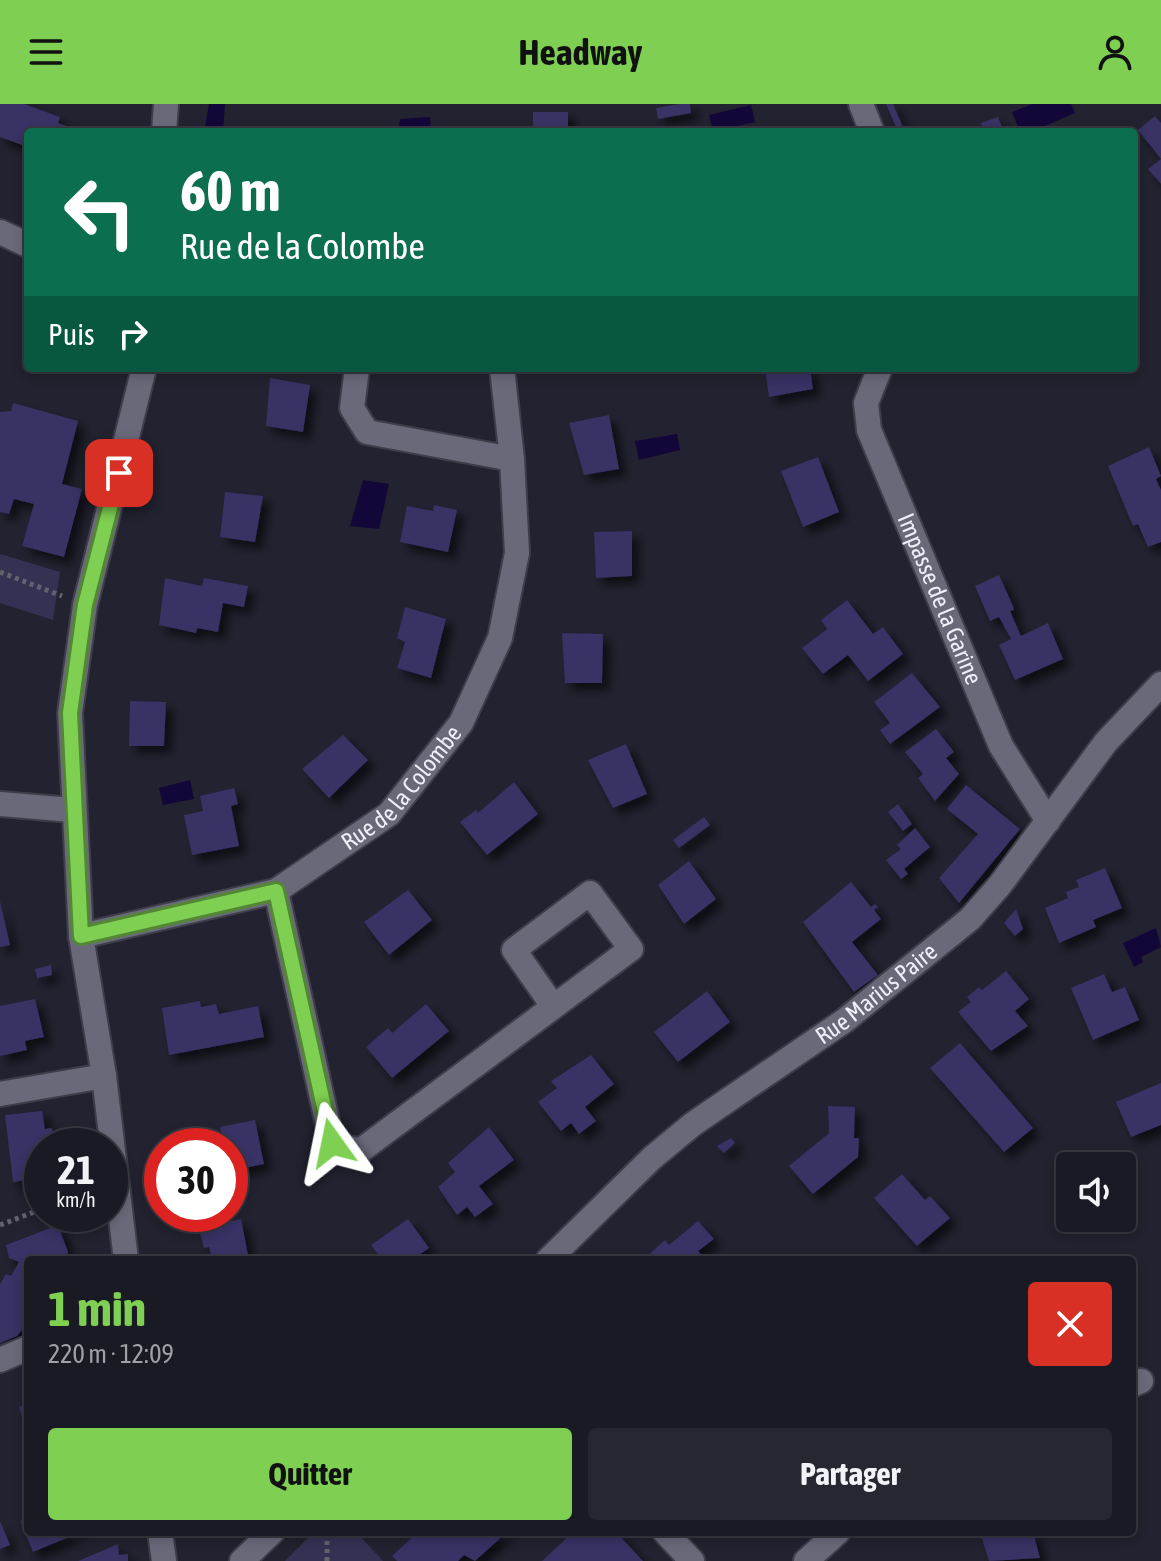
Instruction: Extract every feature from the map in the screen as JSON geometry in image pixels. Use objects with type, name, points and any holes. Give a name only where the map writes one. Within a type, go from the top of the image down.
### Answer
[{"type":"street","points":[[164,128],[166,104]]},
{"type":"street","points":[[861,104],[870,128]]},
{"type":"street","points":[[0,232],[24,243]]},
{"type":"street","points":[[126,1256],[104,1076],[81,936],[72,810],[70,713],[85,605],[143,372]]},
{"type":"street","points":[[356,372],[352,408],[367,432],[512,459]]},
{"type":"street","name":"Rue de la Colombe","points":[[81,936],[276,891],[389,814],[461,723],[500,638],[517,553],[512,459],[502,372]]},
{"type":"street","name":"Impasse de la Garine","points":[[878,372],[866,403],[869,430],[1001,746],[1048,821]]},
{"type":"street","name":"Rue Marius Paire","points":[[552,1256],[652,1158],[693,1124],[844,1021],[970,919],[1106,742],[1161,684]]},
{"type":"street","points":[[0,804],[72,810]]},
{"type":"street","points":[[276,891],[332,1143],[360,1151],[631,949],[590,893],[514,950],[553,1006]]},
{"type":"street","points":[[0,1094],[104,1076]]},
{"type":"street","points":[[0,1360],[24,1350]]},
{"type":"street","points":[[161,1536],[164,1561]]},
{"type":"street","points":[[242,1561],[268,1536]]},
{"type":"street","points":[[669,1536],[692,1561]]},
{"type":"street","points":[[806,1561],[834,1536]]},
{"type":"path","points":[[0,572],[85,605]]},
{"type":"path","points":[[0,1225],[24,1216]]},
{"type":"path","points":[[327,1536],[327,1561]]},
{"type":"shaded area","points":[[209,104],[225,104],[223,128],[205,128]]},
{"type":"shaded area","points":[[1032,104],[1071,104],[1075,113],[1040,128],[1018,128],[1012,112]]},
{"type":"shaded area","points":[[751,105],[755,122],[730,128],[712,128],[709,115]]},
{"type":"shaded area","points":[[430,117],[431,128],[399,128],[400,119]]},
{"type":"shaded area","points":[[677,434],[680,450],[639,460],[635,441]]},
{"type":"shaded area","points":[[363,480],[389,484],[379,529],[350,526]]},
{"type":"shaded area","points":[[0,554],[60,572],[53,620],[0,603]]},
{"type":"shaded area","points":[[190,780],[194,799],[163,805],[159,788]]},
{"type":"shaded area","points":[[1156,928],[1161,947],[1141,957],[1143,962],[1134,967],[1123,943]]},
{"type":"shaded area","points":[[310,1536],[360,1536],[383,1561],[285,1561]]},
{"type":"building","points":[[0,104],[24,104],[60,117],[58,123],[72,128],[24,128],[24,146],[0,137]]},
{"type":"building","points":[[690,104],[691,113],[658,119],[656,108]]},
{"type":"building","points":[[886,104],[893,104],[903,128],[896,128]]},
{"type":"building","points":[[533,112],[568,112],[568,128],[533,128]]},
{"type":"building","points":[[1155,116],[1161,123],[1161,159],[1138,130]]},
{"type":"building","points":[[998,117],[1002,128],[983,128],[981,123]]},
{"type":"building","points":[[1161,159],[1161,184],[1148,169]]},
{"type":"building","points":[[766,372],[811,372],[813,389],[769,397]]},
{"type":"building","points":[[270,378],[310,385],[303,432],[266,426]]},
{"type":"building","points":[[13,403],[78,421],[62,484],[82,489],[64,557],[22,546],[34,504],[14,499],[9,514],[0,512],[0,412],[11,411]]},
{"type":"building","points":[[609,415],[619,469],[584,475],[569,423]]},
{"type":"building","points":[[1149,447],[1161,476],[1156,479],[1161,490],[1161,542],[1148,547],[1138,524],[1133,526],[1108,466]]},
{"type":"building","points":[[818,457],[839,512],[803,527],[781,471]]},
{"type":"building","points":[[225,492],[263,496],[255,542],[220,537]]},
{"type":"building","points":[[434,505],[457,510],[448,552],[400,542],[407,506],[433,511]]},
{"type":"building","points":[[632,531],[632,576],[596,578],[594,532]]},
{"type":"building","points":[[999,575],[1013,606],[1014,610],[1010,611],[1021,636],[1048,623],[1063,659],[1015,680],[999,645],[1011,639],[999,617],[990,621],[975,586]]},
{"type":"building","points":[[165,578],[202,586],[204,578],[248,586],[244,607],[223,603],[218,632],[197,628],[196,633],[159,625]]},
{"type":"building","points":[[847,600],[873,634],[883,627],[903,654],[868,681],[848,655],[823,674],[802,648],[827,629],[821,620]]},
{"type":"building","points":[[405,607],[446,619],[431,678],[397,668],[405,642],[397,638]]},
{"type":"building","points":[[562,633],[603,634],[602,683],[565,683]]},
{"type":"building","points":[[912,673],[940,707],[890,744],[880,730],[890,723],[874,702]]},
{"type":"building","points":[[130,701],[166,702],[164,746],[129,746]]},
{"type":"building","points":[[936,729],[954,752],[946,758],[959,774],[935,801],[918,778],[923,774],[905,752]]},
{"type":"building","points":[[343,735],[368,760],[329,798],[302,769]]},
{"type":"building","points":[[626,744],[647,794],[613,808],[588,760]]},
{"type":"building","points":[[514,782],[538,814],[487,855],[460,822],[476,810],[478,813]]},
{"type":"building","points":[[966,785],[1020,829],[959,903],[939,878],[978,834],[947,809]]},
{"type":"building","points":[[234,788],[238,804],[231,806],[239,846],[192,855],[184,815],[203,811],[200,796]]},
{"type":"building","points":[[898,804],[912,824],[903,831],[888,812]]},
{"type":"building","points":[[704,817],[710,825],[679,848],[673,840]]},
{"type":"building","points":[[915,828],[930,847],[904,869],[908,874],[901,879],[886,860],[901,849],[897,845]]},
{"type":"building","points":[[689,861],[716,899],[684,924],[658,885]]},
{"type":"building","points":[[1105,868],[1122,908],[1093,920],[1096,927],[1059,943],[1045,908],[1068,898],[1066,892],[1079,887],[1076,880]]},
{"type":"building","points":[[851,882],[871,907],[875,904],[878,907],[874,910],[881,919],[852,942],[878,975],[854,992],[803,922]]},
{"type":"building","points":[[408,890],[432,920],[389,955],[364,922]]},
{"type":"building","points":[[0,901],[10,945],[0,947]]},
{"type":"building","points":[[1016,909],[1023,929],[1015,936],[1004,923]]},
{"type":"building","points":[[51,965],[52,975],[37,978],[35,969]]},
{"type":"building","points":[[1006,971],[1029,999],[1015,1011],[1028,1026],[991,1051],[958,1012],[971,1002],[967,997],[979,987],[982,990]]},
{"type":"building","points":[[1104,974],[1112,992],[1125,987],[1139,1020],[1093,1040],[1071,988]]},
{"type":"building","points":[[707,991],[730,1022],[678,1062],[654,1032]]},
{"type":"building","points":[[35,999],[44,1037],[25,1041],[27,1050],[0,1056],[0,1006]]},
{"type":"building","points":[[200,1001],[201,1007],[216,1004],[219,1014],[258,1006],[264,1037],[169,1055],[162,1008]]},
{"type":"building","points":[[426,1004],[449,1031],[392,1078],[366,1047],[388,1028],[392,1033]]},
{"type":"building","points":[[960,1043],[1033,1128],[1004,1152],[930,1068]]},
{"type":"building","points":[[591,1055],[614,1084],[585,1107],[596,1121],[579,1134],[571,1123],[561,1131],[538,1102],[557,1088],[551,1081]]},
{"type":"building","points":[[1161,1083],[1161,1125],[1131,1137],[1116,1102]]},
{"type":"building","points":[[828,1106],[855,1107],[854,1138],[859,1138],[858,1157],[813,1194],[789,1166],[829,1133]]},
{"type":"building","points":[[42,1111],[45,1128],[24,1128],[24,1180],[13,1182],[5,1115]]},
{"type":"building","points":[[255,1120],[264,1164],[248,1167],[248,1128],[220,1127]]},
{"type":"building","points":[[489,1127],[514,1160],[479,1186],[493,1204],[475,1217],[467,1207],[457,1215],[438,1187],[455,1172],[448,1163]]},
{"type":"building","points":[[731,1138],[735,1143],[724,1153],[717,1146]]},
{"type":"building","points":[[902,1174],[925,1200],[930,1196],[950,1218],[917,1246],[874,1198]]},
{"type":"building","points":[[408,1219],[429,1248],[418,1256],[379,1256],[371,1245]]},
{"type":"building","points":[[698,1221],[714,1239],[698,1251],[702,1256],[647,1256],[665,1240],[669,1245]]},
{"type":"building","points":[[40,1232],[61,1232],[68,1252],[68,1256],[24,1256],[24,1328],[17,1336],[0,1343],[0,1284],[6,1274],[11,1276],[19,1262],[9,1258],[6,1245]]},
{"type":"building","points":[[200,1232],[244,1232],[248,1256],[211,1256],[209,1247],[204,1248]]},
{"type":"building","points":[[24,1404],[24,1425],[19,1407]]},
{"type":"building","points":[[0,1521],[10,1545],[0,1549]]},
{"type":"building","points":[[26,1536],[71,1536],[33,1552]]},
{"type":"building","points":[[414,1536],[503,1536],[475,1561],[464,1555],[458,1561],[397,1561],[392,1556]]},
{"type":"building","points":[[569,1536],[620,1536],[643,1561],[542,1561]]},
{"type":"building","points":[[981,1536],[1034,1536],[1040,1558],[989,1561]]},
{"type":"building","points":[[118,1544],[119,1555],[128,1554],[128,1561],[78,1561]]},
{"type":"route","points":[[119,473],[85,605],[70,713],[72,810],[81,936],[276,891],[332,1143]]}]
